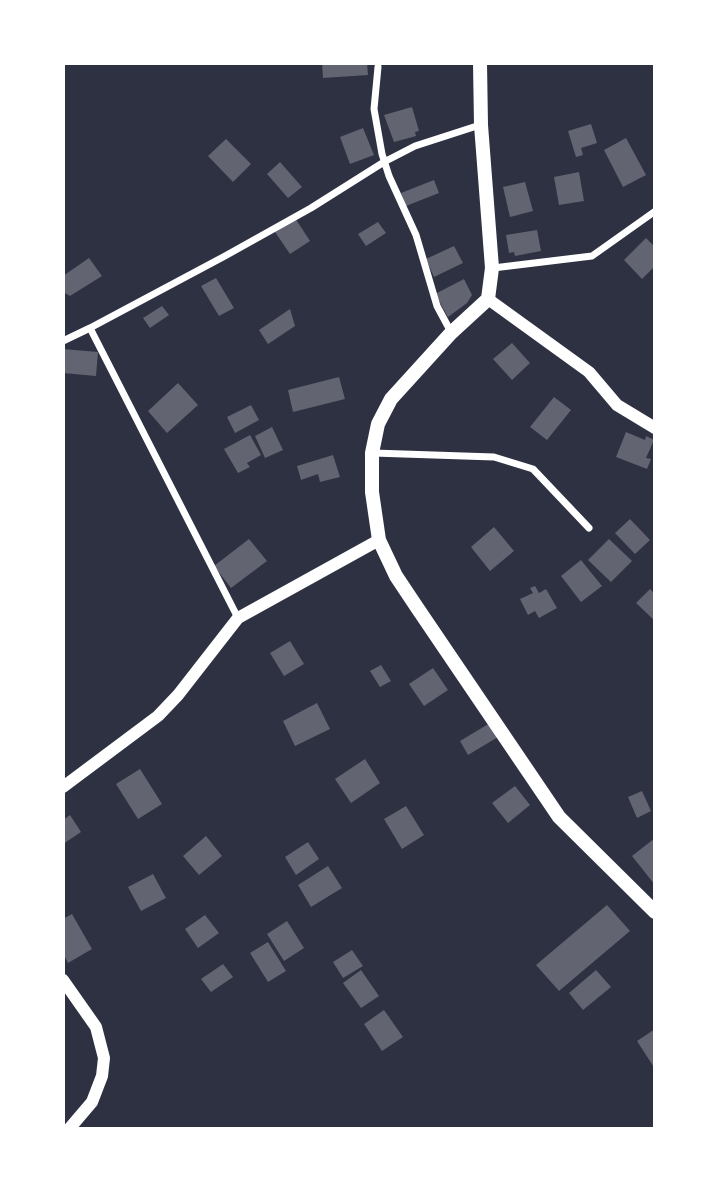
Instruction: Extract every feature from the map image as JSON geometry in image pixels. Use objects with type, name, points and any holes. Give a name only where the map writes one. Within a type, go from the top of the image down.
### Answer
[{"type":"main road","points":[[480,63],[481,125],[492,268],[488,299],[451,333],[391,399],[378,424],[372,453],[372,492],[379,540],[402,586],[559,817],[655,912]]},
{"type":"street","points":[[378,66],[374,109],[384,162],[416,235],[437,306],[451,333]]},
{"type":"street","points":[[63,341],[311,208],[384,162],[435,139],[481,125]]},
{"type":"street","points":[[492,268],[592,256],[654,212]]},
{"type":"street","points":[[488,299],[589,372],[617,405],[655,428]]},
{"type":"street","points":[[90,328],[238,618]]},
{"type":"street","points":[[372,453],[494,457],[533,469],[589,528]]},
{"type":"street","points":[[63,788],[158,716],[178,695],[238,618],[379,540]]},
{"type":"street","points":[[63,980],[96,1027],[104,1058],[103,1076],[92,1102],[69,1129]]},
{"type":"building","points":[[322,63],[367,63],[368,75],[323,78]]},
{"type":"building","points":[[412,107],[419,131],[415,132],[416,136],[394,142],[384,115]]},
{"type":"building","points":[[591,124],[597,143],[581,148],[583,155],[576,157],[568,131]]},
{"type":"building","points":[[363,128],[374,155],[350,164],[340,137]]},
{"type":"building","points":[[626,138],[646,175],[623,187],[604,150]]},
{"type":"building","points":[[226,139],[251,164],[233,182],[208,156]]},
{"type":"building","points":[[280,162],[302,187],[288,198],[267,174]]},
{"type":"building","points":[[579,172],[584,201],[559,205],[554,177]]},
{"type":"building","points":[[434,180],[439,193],[406,206],[401,193]]},
{"type":"building","points":[[525,182],[533,211],[510,217],[503,187]]},
{"type":"building","points":[[295,218],[310,241],[290,254],[275,232]]},
{"type":"building","points":[[378,222],[386,233],[366,246],[358,234]]},
{"type":"building","points":[[537,230],[541,251],[515,256],[514,252],[509,253],[506,235]]},
{"type":"building","points":[[646,238],[655,247],[655,266],[642,279],[624,260]]},
{"type":"building","points":[[454,246],[463,263],[434,277],[426,259]]},
{"type":"building","points":[[89,258],[102,276],[70,296],[63,292],[63,276]]},
{"type":"building","points":[[216,278],[234,308],[219,316],[201,286]]},
{"type":"building","points":[[464,279],[472,295],[467,303],[448,317],[435,294]]},
{"type":"building","points":[[162,306],[169,315],[150,328],[143,318]]},
{"type":"building","points":[[290,309],[295,326],[268,344],[259,330]]},
{"type":"building","points":[[512,343],[530,363],[512,380],[493,359]]},
{"type":"building","points":[[63,349],[98,352],[96,376],[63,373]]},
{"type":"building","points":[[339,377],[345,399],[293,412],[288,390]]},
{"type":"building","points":[[178,383],[198,405],[167,433],[148,411]]},
{"type":"building","points":[[554,397],[571,410],[547,440],[530,427]]},
{"type":"building","points":[[251,405],[259,420],[235,433],[227,417]]},
{"type":"building","points":[[272,427],[283,450],[265,458],[255,436]]},
{"type":"building","points":[[626,432],[645,440],[646,436],[654,440],[646,458],[651,459],[647,469],[616,457]]},
{"type":"building","points":[[250,435],[261,455],[247,463],[250,467],[238,473],[224,449]]},
{"type":"building","points":[[333,455],[340,477],[320,482],[318,474],[301,480],[297,466]]},
{"type":"building","points":[[630,519],[650,540],[635,554],[615,533]]},
{"type":"building","points":[[494,527],[514,551],[490,571],[471,547]]},
{"type":"building","points":[[249,539],[267,561],[231,588],[214,566]]},
{"type":"building","points":[[609,539],[632,561],[611,582],[588,560]]},
{"type":"building","points":[[581,560],[602,586],[581,602],[561,576]]},
{"type":"building","points":[[535,586],[539,593],[546,589],[557,608],[539,618],[535,611],[528,615],[520,599],[533,593],[530,588]]},
{"type":"building","points":[[650,589],[655,594],[655,621],[636,603]]},
{"type":"building","points":[[290,641],[304,664],[284,676],[270,653]]},
{"type":"building","points":[[381,665],[391,681],[380,687],[370,671]]},
{"type":"building","points":[[433,668],[448,690],[424,706],[409,684]]},
{"type":"building","points":[[317,703],[330,729],[295,746],[283,721]]},
{"type":"building","points":[[490,723],[498,737],[468,755],[460,741]]},
{"type":"building","points":[[365,759],[380,783],[351,803],[335,779]]},
{"type":"building","points":[[140,769],[162,804],[138,819],[116,784]]},
{"type":"building","points":[[515,786],[530,805],[508,823],[492,803]]},
{"type":"building","points":[[642,791],[651,811],[637,818],[628,797]]},
{"type":"building","points":[[406,806],[424,835],[402,849],[384,819]]},
{"type":"building","points":[[70,815],[81,832],[63,844],[63,820]]},
{"type":"building","points":[[206,836],[222,856],[199,875],[183,856]]},
{"type":"building","points":[[655,838],[655,885],[632,856]]},
{"type":"building","points":[[308,842],[319,859],[296,875],[285,857]]},
{"type":"building","points":[[328,866],[342,888],[311,907],[298,885]]},
{"type":"building","points":[[153,874],[166,898],[141,911],[128,887]]},
{"type":"building","points":[[607,905],[630,931],[559,991],[536,965]]},
{"type":"building","points":[[72,914],[92,949],[68,963],[63,953],[63,919]]},
{"type":"building","points":[[205,915],[219,933],[198,948],[185,929]]},
{"type":"building","points":[[287,921],[304,948],[284,961],[267,934]]},
{"type":"building","points":[[268,942],[286,971],[268,982],[250,953]]},
{"type":"building","points":[[352,950],[363,966],[343,978],[333,962]]},
{"type":"building","points":[[223,964],[233,977],[211,992],[201,979]]},
{"type":"building","points":[[361,970],[379,996],[361,1008],[343,983]]},
{"type":"building","points":[[596,970],[611,987],[583,1010],[569,993]]},
{"type":"building","points":[[384,1010],[403,1037],[382,1051],[364,1024]]},
{"type":"building","points":[[655,1029],[655,1069],[637,1041]]}]
